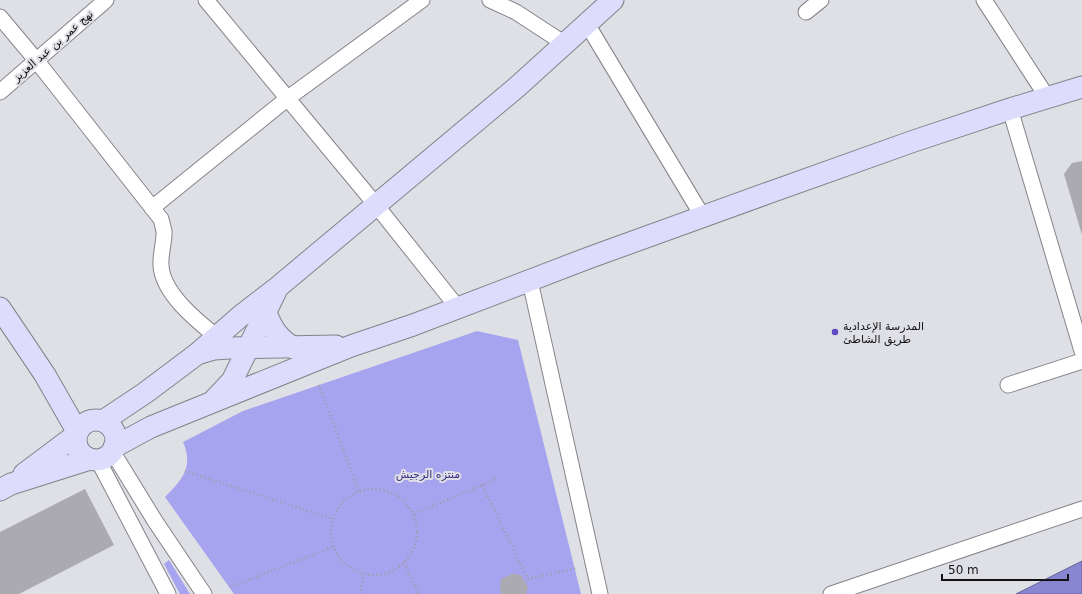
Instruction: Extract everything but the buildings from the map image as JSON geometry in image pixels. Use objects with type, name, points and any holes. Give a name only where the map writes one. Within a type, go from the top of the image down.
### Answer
[{"type":"street","name":"نهج عمر بن عبد العزيز","points":[[0,92],[106,0]]},
{"type":"street","points":[[206,0],[376,205],[458,308]]},
{"type":"street","points":[[152,208],[288,98],[422,0]]},
{"type":"street","points":[[490,0],[522,16],[565,44]]},
{"type":"street","points":[[6,487],[77,433],[85,423],[100,420],[145,393],[197,354],[243,314],[278,287],[478,120],[613,0]]},
{"type":"street","points":[[806,12],[822,0]]},
{"type":"street","points":[[989,2],[1047,97]]},
{"type":"street","points":[[0,17],[36,60],[161,219],[164,232],[161,267],[166,283],[176,300],[189,315],[217,337]]},
{"type":"street","points":[[587,24],[703,217]]},
{"type":"street","points":[[6,487],[103,454],[151,427],[351,346],[413,325],[768,193],[1010,109],[1082,86]]},
{"type":"street","points":[[1010,109],[1082,351]]},
{"type":"street","points":[[530,281],[600,594]]},
{"type":"street","points":[[212,402],[232,381],[258,325],[266,313],[278,287]]},
{"type":"street","points":[[0,308],[45,375],[77,433],[76,441],[80,452],[84,456],[103,454]]},
{"type":"street","points":[[266,313],[275,332],[282,340],[294,348]]},
{"type":"street","points":[[197,354],[214,350],[351,346]]},
{"type":"street","points":[[1008,385],[1082,361]]},
{"type":"street","points":[[45,375],[113,429],[115,435],[103,454]]},
{"type":"street","points":[[103,454],[168,594]]},
{"type":"street","points":[[103,454],[154,521],[204,594]]},
{"type":"street","points":[[831,594],[1082,509]]},
{"type":"path","points":[[319,384],[359,492]]},
{"type":"path","points":[[185,471],[333,519]]},
{"type":"path","points":[[414,514],[496,479]]},
{"type":"path","points":[[482,485],[528,579],[594,564]]},
{"type":"path","points":[[368,489],[382,489],[395,494],[406,503],[414,514],[418,529],[416,543],[410,557],[400,568],[387,574],[372,576],[357,573],[345,565],[333,547],[331,540],[331,526],[335,512],[343,501],[354,493],[368,489]]},
{"type":"path","points":[[230,588],[333,547]]},
{"type":"path","points":[[404,563],[419,594]]},
{"type":"path","points":[[360,594],[364,574]]},
{"type":"green space","name":"منتزه الرجيش","points":[[477,331],[518,340],[581,594],[234,594],[165,497],[177,485],[187,466],[186,451],[183,442],[243,411]]},
{"type":"green space","points":[[169,560],[190,594],[180,594],[164,564]]},
{"type":"shaded area","points":[[1082,561],[1082,594],[1016,594]]},
{"type":"place","name":"المدرسة الإعدادية طريق الشاطئ","points":[[835,332]]}]
